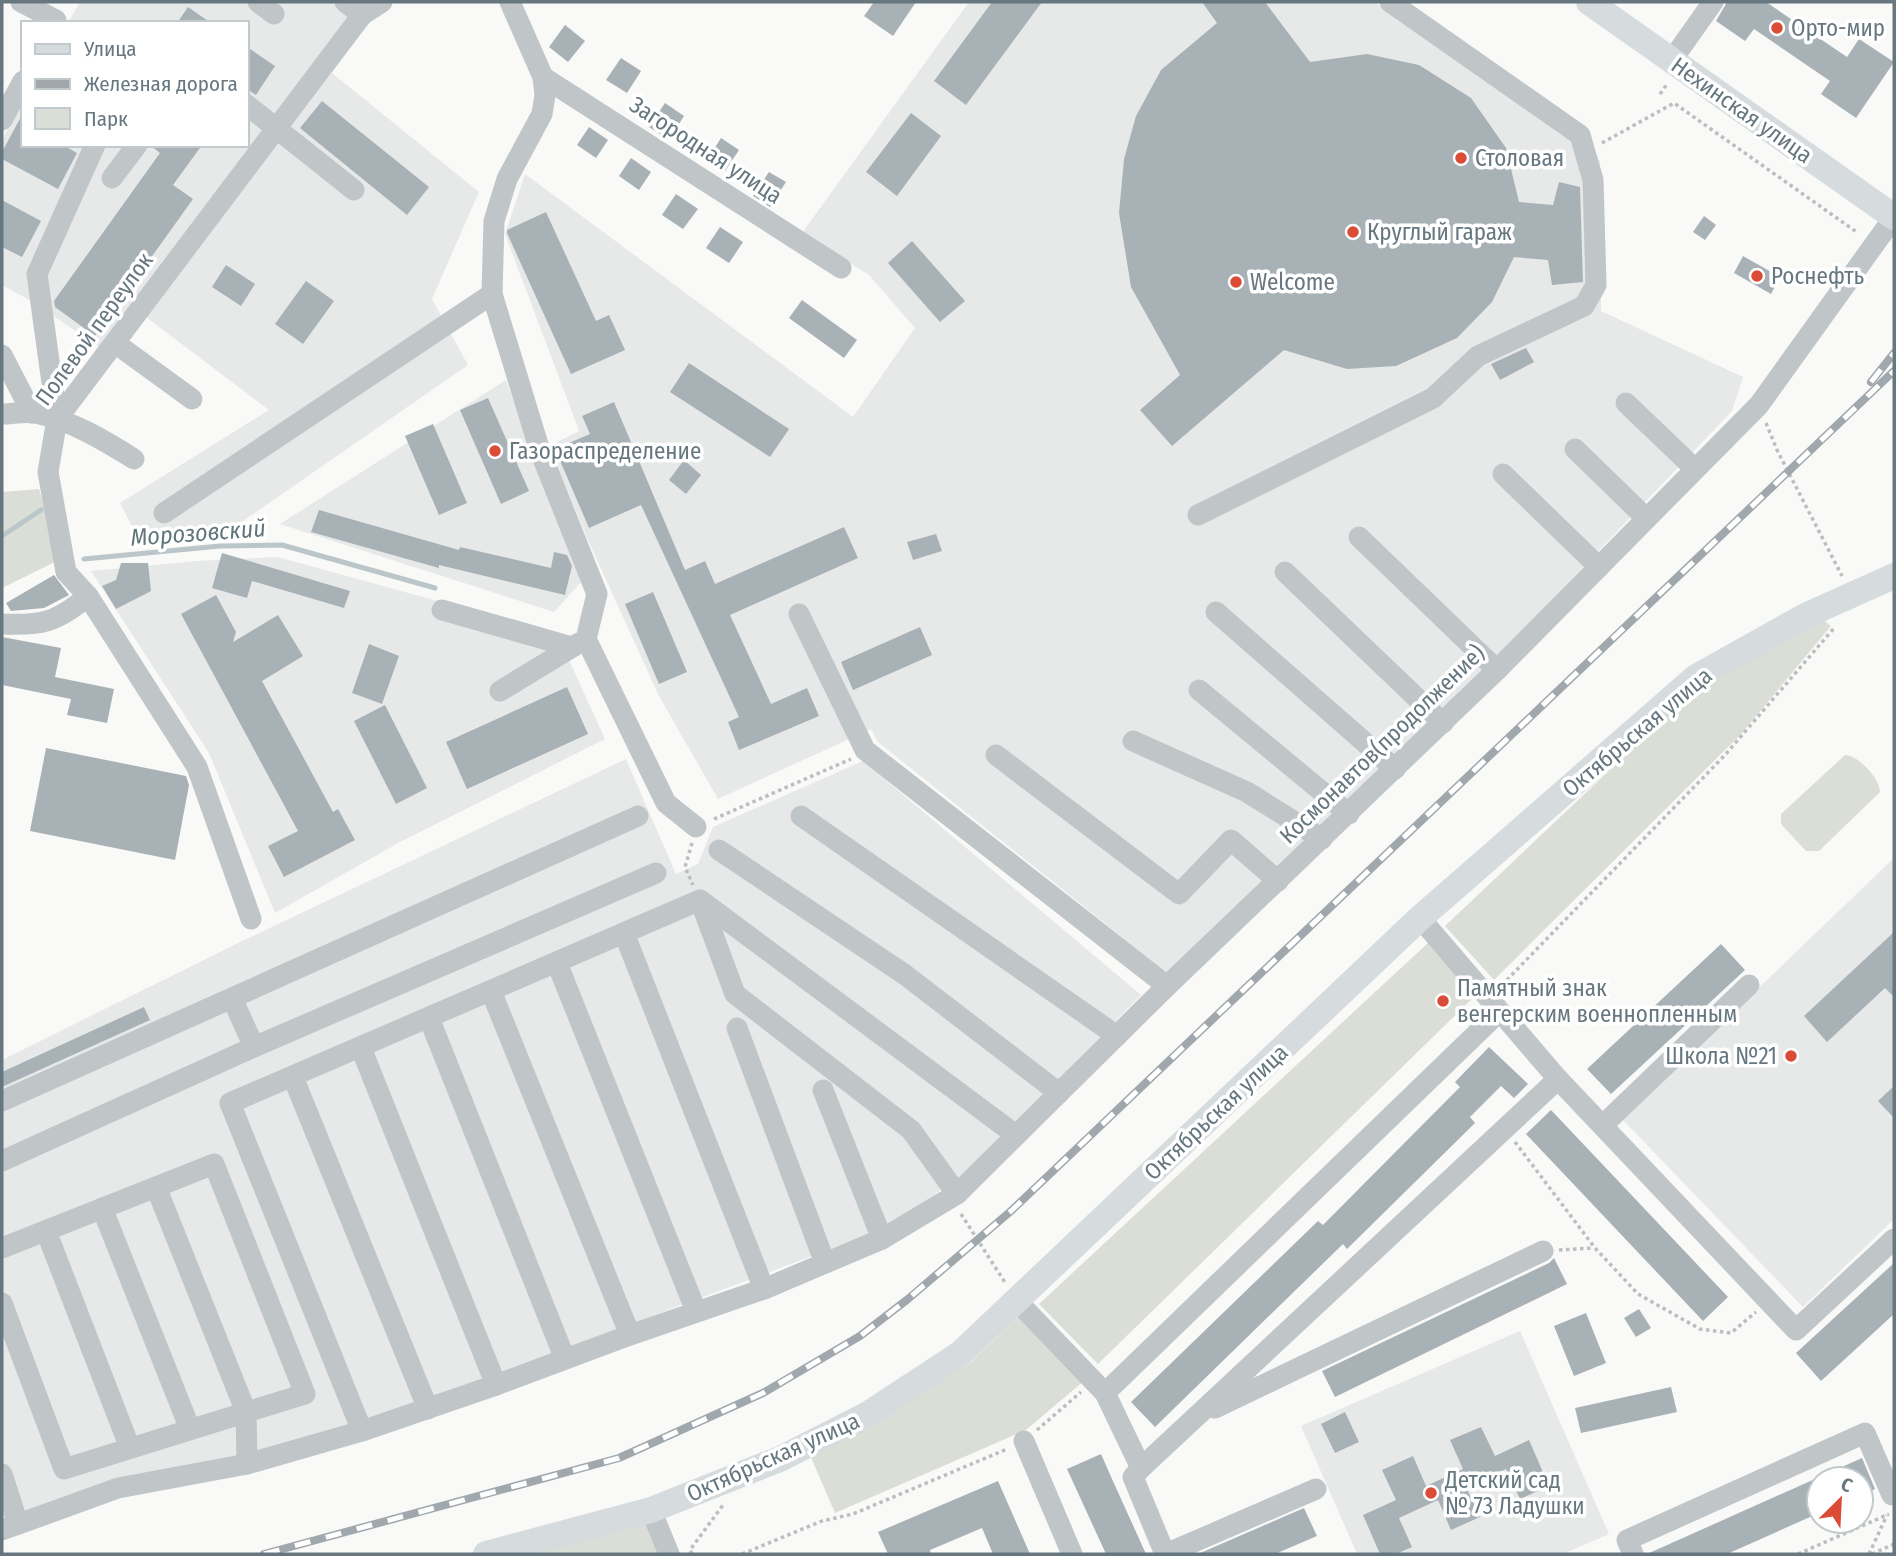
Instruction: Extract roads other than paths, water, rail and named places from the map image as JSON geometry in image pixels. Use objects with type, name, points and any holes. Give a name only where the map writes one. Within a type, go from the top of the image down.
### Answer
[{"type":"main road","name":"Нехинская улица","points":[[1589,2],[1894,217]]},
{"type":"main road","name":"Октябрьская улица","points":[[486,1554],[651,1510],[780,1458],[868,1415],[961,1353],[1420,918],[1696,677],[1807,615],[1894,576]]},
{"type":"street","points":[[21,2],[58,15]]},
{"type":"street","points":[[345,2],[362,15]]},
{"type":"street","name":"Полевой переулок","points":[[251,919],[197,767],[88,596],[66,572],[48,472],[57,419],[362,15],[382,2]]},
{"type":"street","points":[[500,691],[579,643],[597,594],[540,451],[492,294],[494,221],[507,179],[542,114],[545,94],[542,77],[510,2]]},
{"type":"street","points":[[1198,515],[1433,398],[1478,356],[1584,306],[1596,285],[1593,180],[1580,135],[1390,2]]},
{"type":"street","points":[[1672,60],[1713,2]]},
{"type":"street","name":"Загородная улица","points":[[542,77],[841,268]]},
{"type":"street","points":[[2,120],[21,85]]},
{"type":"street","points":[[248,106],[354,190]]},
{"type":"street","points":[[57,419],[37,274],[94,147]]},
{"type":"street","points":[[112,178],[135,147]]},
{"type":"street","name":"Космонавтов(продолжение)","points":[[10,1527],[118,1488],[247,1464],[362,1432],[428,1409],[696,1311],[764,1289],[882,1239],[953,1196],[1167,986],[1443,723],[1759,405],[1894,217]]},
{"type":"street","points":[[164,513],[492,294]]},
{"type":"street","points":[[115,342],[192,399]]},
{"type":"street","points":[[2,355],[32,413]]},
{"type":"street","points":[[1626,403],[1695,469]]},
{"type":"street","points":[[2,414],[32,413],[57,419],[104,440],[134,459]]},
{"type":"street","points":[[1575,449],[1646,519]]},
{"type":"street","points":[[1503,474],[1599,566]]},
{"type":"street","points":[[1359,537],[1497,670]]},
{"type":"street","points":[[1284,572],[1443,723]]},
{"type":"street","points":[[2,624],[31,625],[64,615],[88,596]]},
{"type":"street","points":[[442,610],[579,643],[666,803],[696,827]]},
{"type":"street","points":[[1216,612],[1395,769]]},
{"type":"street","points":[[799,614],[867,752],[1167,986]]},
{"type":"street","points":[[1199,690],[1349,814]]},
{"type":"street","points":[[1133,741],[1247,792],[1322,839]]},
{"type":"street","points":[[996,755],[1179,894],[1231,840],[1278,881]]},
{"type":"street","points":[[2,1101],[638,816]]},
{"type":"street","points":[[801,816],[1117,1036]]},
{"type":"street","points":[[719,850],[904,974],[1059,1093]]},
{"type":"street","points":[[2,1161],[254,1047],[656,873]]},
{"type":"street","points":[[362,1432],[230,1103],[700,900]]},
{"type":"street","points":[[700,900],[1016,1135]]},
{"type":"street","points":[[700,900],[735,994],[911,1130],[953,1196]]},
{"type":"street","points":[[1420,918],[1558,1079],[1796,1330],[1894,1240]]},
{"type":"street","points":[[624,933],[764,1289]]},
{"type":"street","points":[[557,963],[696,1311]]},
{"type":"street","points":[[1603,1125],[1749,985]]},
{"type":"street","points":[[491,991],[630,1335]]},
{"type":"street","points":[[232,998],[254,1047]]},
{"type":"street","points":[[1100,1387],[1493,1006]]},
{"type":"street","points":[[429,1018],[565,1359]]},
{"type":"street","points":[[737,1028],[825,1263]]},
{"type":"street","points":[[361,1048],[496,1385]]},
{"type":"street","points":[[293,1077],[428,1409]]},
{"type":"street","points":[[1316,1489],[1166,1554],[1132,1477],[1558,1079]]},
{"type":"street","points":[[823,1090],[882,1239]]},
{"type":"street","points":[[2,1248],[214,1164],[305,1394],[64,1469],[2,1303]]},
{"type":"street","points":[[156,1187],[246,1412],[247,1464]]},
{"type":"street","points":[[102,1208],[190,1429]]},
{"type":"street","points":[[46,1231],[130,1448]]},
{"type":"street","points":[[1198,1416],[1543,1251]]},
{"type":"street","points":[[1017,1301],[1100,1387],[1141,1468]]},
{"type":"street","points":[[1633,1554],[1628,1540],[1865,1433],[1892,1503]]},
{"type":"street","points":[[1024,1441],[1072,1554]]},
{"type":"street","points":[[2,1474],[10,1527]]},
{"type":"street","points":[[651,1510],[669,1554]]},
{"type":"waterway","name":"Морозовский","points":[[2,536],[41,510]]},
{"type":"waterway","name":"Морозовский","points":[[84,559],[220,546],[282,545],[435,588]]},
{"type":"railway","points":[[1871,382],[1894,353]]},
{"type":"railway","points":[[264,1554],[619,1458],[763,1393],[860,1336],[908,1299],[1011,1211],[1894,371]]},
{"type":"place","name":"Орто-мир","points":[[1777,28]]},
{"type":"place","name":"Столовая","points":[[1461,158]]},
{"type":"place","name":"Круглый гараж","points":[[1353,232]]},
{"type":"place","name":"Роснефть","points":[[1757,276]]},
{"type":"place","name":"Welcome","points":[[1236,282]]},
{"type":"place","name":"Газораспределение","points":[[495,451]]},
{"type":"place","name":"Памятный знак венгерским военнопленным","points":[[1443,1001]]},
{"type":"place","name":"Школа №21","points":[[1791,1056]]},
{"type":"place","name":"Детский сад № 73 Ладушки","points":[[1431,1493]]}]
